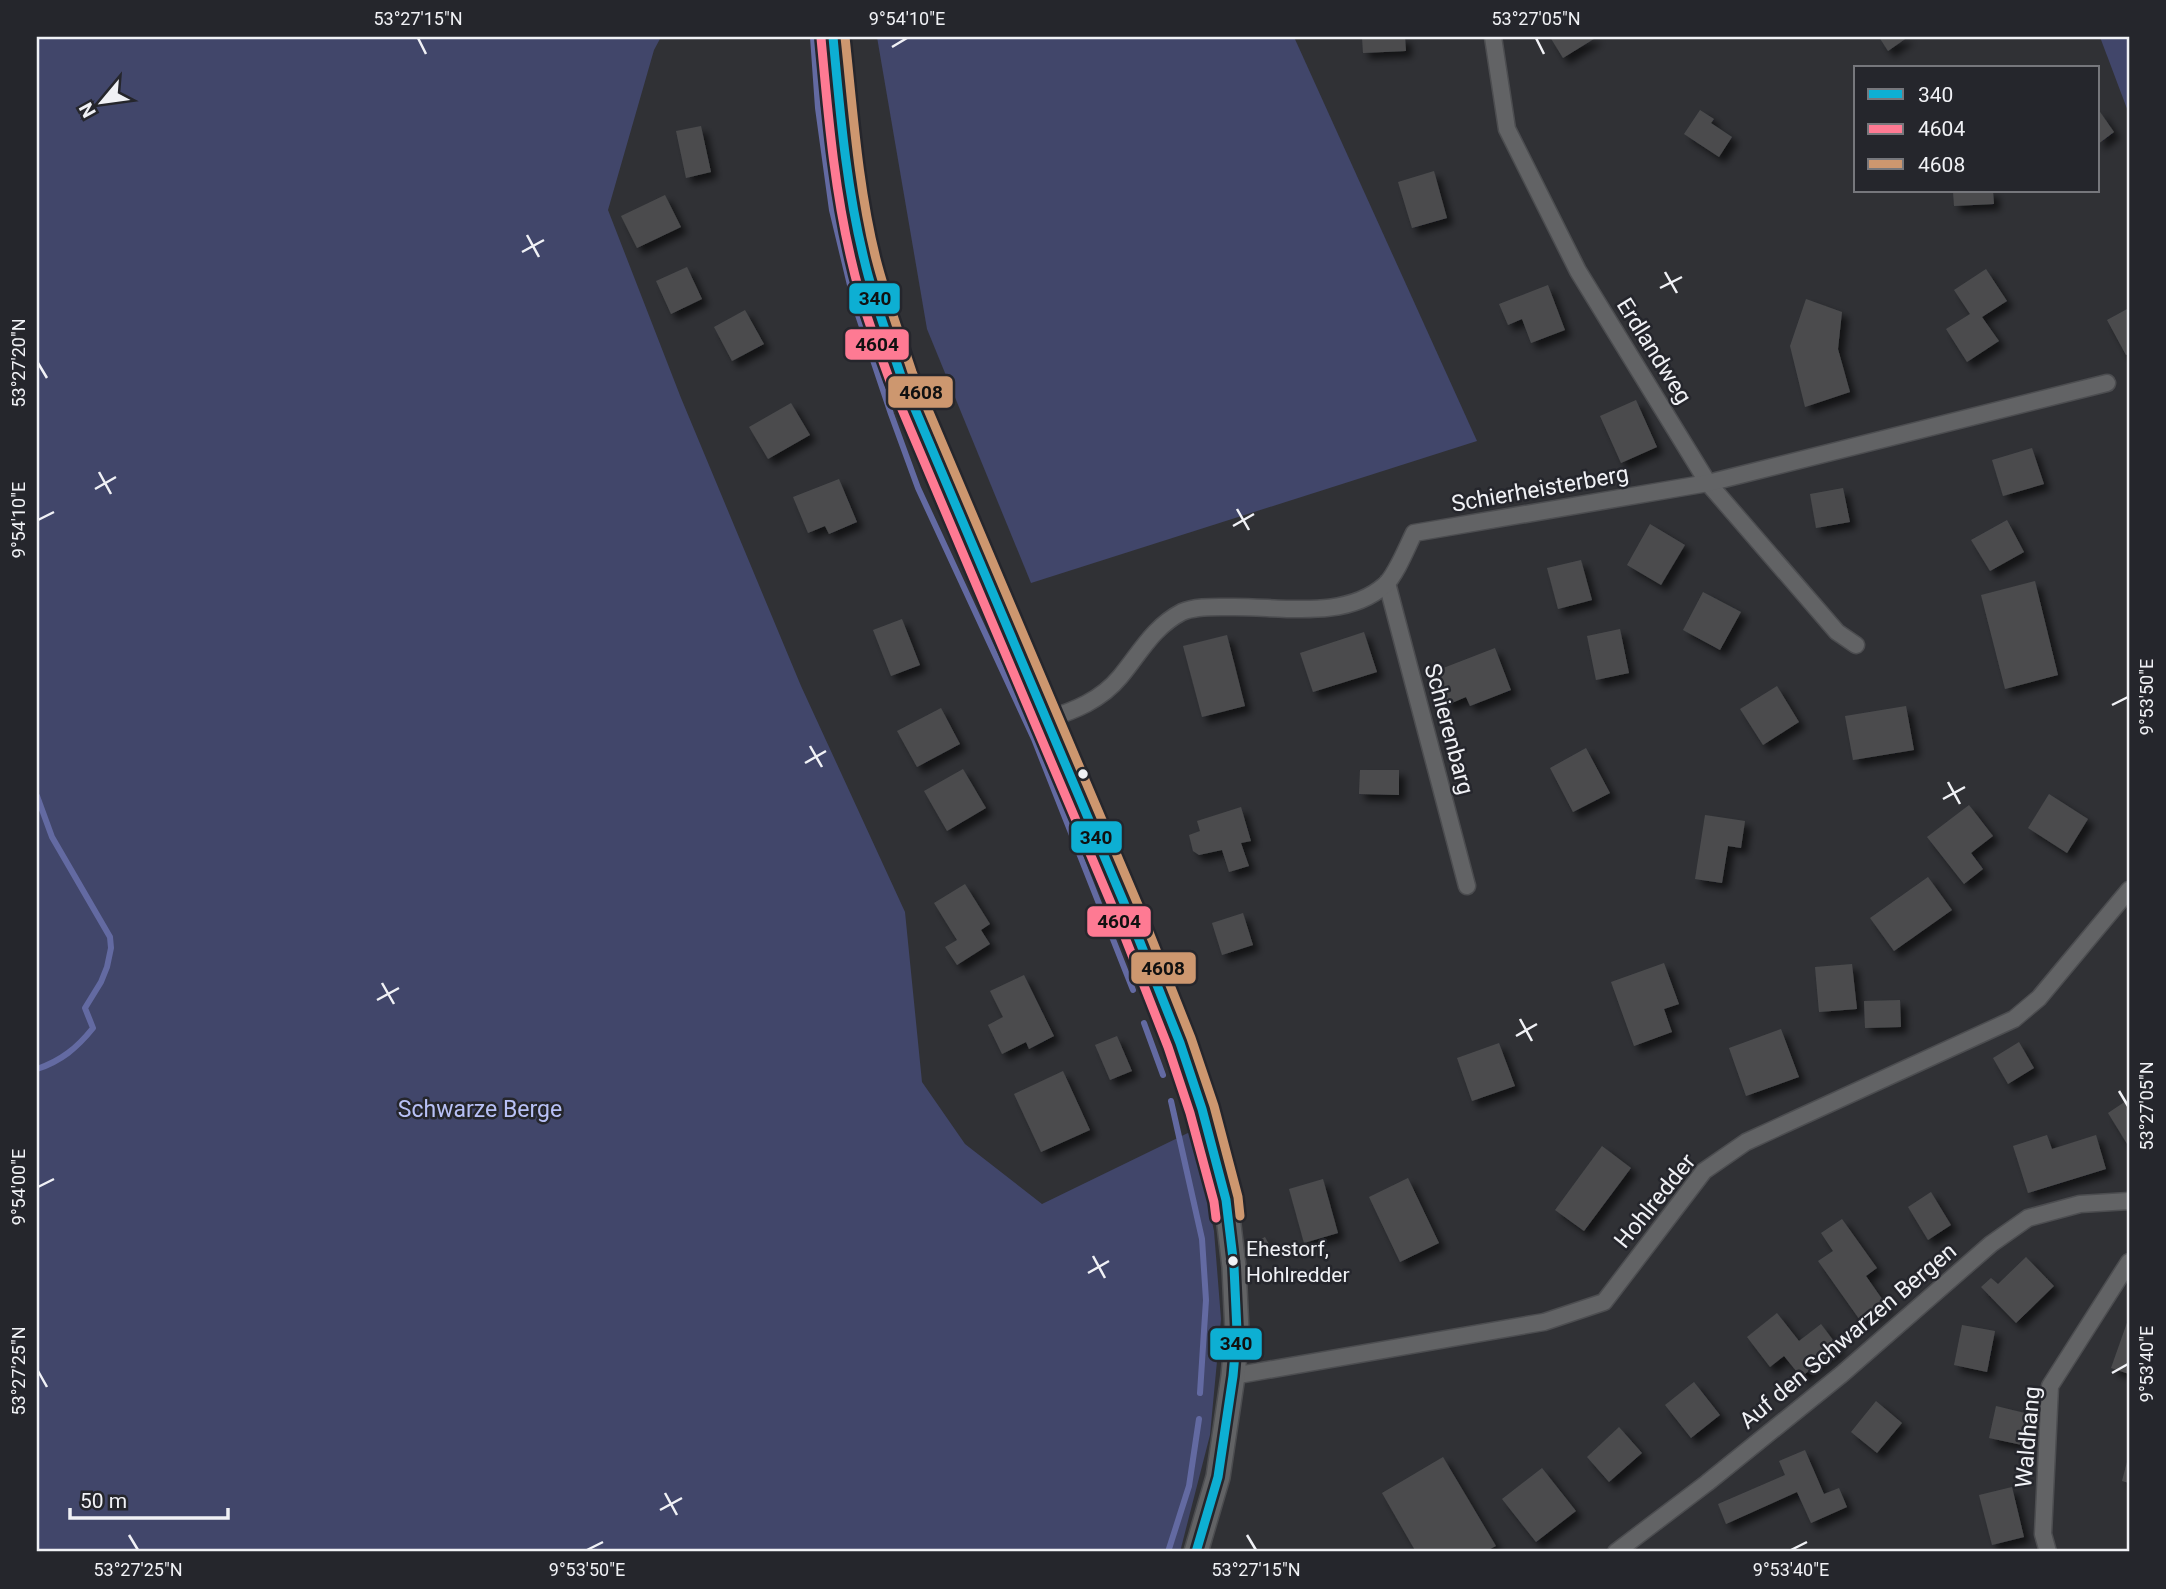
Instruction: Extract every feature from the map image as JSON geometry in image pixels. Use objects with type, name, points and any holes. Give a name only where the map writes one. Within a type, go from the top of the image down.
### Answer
[{"type":"main road","points":[[833,37],[849,177],[860,245],[874,298],[901,376],[1130,917],[1180,1043],[1202,1109],[1226,1200],[1234,1267],[1237,1331],[1218,1478],[1196,1552]]},
{"type":"street","name":"Erdlandweg","points":[[1493,37],[1507,129],[1578,271],[1708,483],[1837,632],[1856,645]]},
{"type":"street","name":"Schierheisterberg","points":[[1387,583],[1414,533],[1708,483],[2107,383]]},
{"type":"street","points":[[1047,719],[1096,698],[1118,680],[1150,636],[1165,622],[1186,610],[1264,606],[1314,610],[1362,600],[1387,583]]},
{"type":"street","name":"Schierenbarg","points":[[1387,583],[1467,886]]},
{"type":"street","name":"Hohlredder","points":[[1233,1376],[1544,1322],[1604,1302],[1704,1171],[1746,1142],[2014,1019],[2039,998],[2129,890]]},
{"type":"street","name":"Auf den Schwarzen Bergen","points":[[1616,1552],[1811,1399],[1991,1244],[2028,1218],[2080,1204],[2129,1201]]},
{"type":"street","name":"Waldhang","points":[[2048,1552],[2043,1534],[2050,1386],[2129,1262]]},
{"type":"green space","name":"Schwarze Berge","points":[[37,37],[661,37],[654,50],[608,210],[681,398],[801,686],[905,912],[922,1082],[965,1144],[1042,1204],[1192,1131],[1214,1231],[1221,1319],[1210,1435],[1180,1552],[37,1552]]},
{"type":"green space","points":[[877,37],[1294,37],[1477,441],[1031,583],[927,329]]},
{"type":"green space","points":[[2100,37],[2129,37],[2129,114]]},
{"type":"building","points":[[1362,37],[1405,37],[1406,51],[1363,53]]},
{"type":"building","points":[[1550,37],[1597,37],[1563,58]]},
{"type":"building","points":[[1879,37],[1908,37],[1888,51]]},
{"type":"building","points":[[1700,110],[1714,119],[1711,123],[1732,137],[1719,157],[1684,134]]},
{"type":"building","points":[[2100,112],[2114,132],[2100,142]]},
{"type":"building","points":[[701,126],[711,172],[686,178],[676,131]]},
{"type":"building","points":[[1434,171],[1447,218],[1412,228],[1398,182]]},
{"type":"building","points":[[1953,192],[1993,192],[1994,204],[1954,206]]},
{"type":"building","points":[[665,195],[681,227],[637,248],[621,216]]},
{"type":"building","points":[[687,267],[702,299],[671,314],[656,281]]},
{"type":"building","points":[[1986,269],[2007,301],[1982,317],[1999,341],[1967,362],[1946,329],[1970,314],[1954,290]]},
{"type":"building","points":[[1548,285],[1565,330],[1531,343],[1522,319],[1508,325],[1499,304]]},
{"type":"building","points":[[1806,299],[1842,312],[1838,349],[1850,392],[1805,407],[1790,346]]},
{"type":"building","points":[[2129,308],[2129,354],[2126,355],[2107,320]]},
{"type":"building","points":[[745,310],[764,344],[732,361],[714,327]]},
{"type":"building","points":[[1636,400],[1657,447],[1621,463],[1600,416]]},
{"type":"building","points":[[791,403],[810,435],[768,459],[749,427]]},
{"type":"building","points":[[2032,448],[2044,484],[2003,496],[1992,460]]},
{"type":"building","points":[[839,479],[857,522],[829,534],[825,526],[808,533],[793,497]]},
{"type":"building","points":[[1843,488],[1850,522],[1816,528],[1810,494]]},
{"type":"building","points":[[2007,520],[2024,552],[1990,571],[1971,540]]},
{"type":"building","points":[[1650,524],[1685,545],[1661,585],[1627,565]]},
{"type":"building","points":[[1581,560],[1592,600],[1558,609],[1547,568]]},
{"type":"building","points":[[2035,581],[2058,675],[2005,689],[1981,595]]},
{"type":"building","points":[[1703,592],[1741,612],[1720,650],[1683,630]]},
{"type":"building","points":[[902,619],[920,665],[891,676],[873,630]]},
{"type":"building","points":[[1620,629],[1629,673],[1596,680],[1587,636]]},
{"type":"building","points":[[1364,632],[1377,672],[1313,692],[1300,653]]},
{"type":"building","points":[[1227,635],[1245,706],[1202,717],[1183,646]]},
{"type":"building","points":[[1495,648],[1511,690],[1470,706],[1466,697],[1447,705],[1433,672]]},
{"type":"building","points":[[1777,686],[1799,722],[1763,745],[1740,709]]},
{"type":"building","points":[[1906,706],[1914,750],[1853,760],[1845,716]]},
{"type":"building","points":[[941,708],[960,744],[917,767],[897,731]]},
{"type":"building","points":[[1586,748],[1610,793],[1573,812],[1550,768]]},
{"type":"building","points":[[963,769],[986,808],[947,831],[924,791]]},
{"type":"building","points":[[1360,770],[1399,770],[1399,795],[1359,794]]},
{"type":"building","points":[[2049,794],[2088,819],[2067,853],[2028,828]]},
{"type":"building","points":[[1969,805],[1993,836],[1971,853],[1983,869],[1964,884],[1927,837]]},
{"type":"building","points":[[1241,807],[1251,841],[1241,843],[1249,866],[1229,872],[1222,850],[1199,855],[1193,851],[1189,835],[1200,831],[1197,821]]},
{"type":"building","points":[[1705,815],[1745,821],[1741,848],[1728,846],[1722,883],[1695,879]]},
{"type":"building","points":[[1928,877],[1952,910],[1894,951],[1870,918]]},
{"type":"building","points":[[965,884],[990,924],[981,930],[990,944],[957,965],[945,947],[957,940],[934,903]]},
{"type":"building","points":[[1243,913],[1253,945],[1222,955],[1212,923]]},
{"type":"building","points":[[1664,963],[1679,1004],[1664,1009],[1672,1032],[1634,1046],[1611,982]]},
{"type":"building","points":[[1852,964],[1857,1009],[1819,1012],[1815,967]]},
{"type":"building","points":[[1024,975],[1054,1036],[1029,1049],[1026,1042],[1002,1054],[988,1025],[1003,1017],[990,991]]},
{"type":"building","points":[[1900,1000],[1901,1027],[1865,1028],[1864,1001]]},
{"type":"building","points":[[1781,1029],[1799,1077],[1746,1096],[1729,1048]]},
{"type":"building","points":[[1117,1036],[1132,1071],[1110,1080],[1095,1045]]},
{"type":"building","points":[[2019,1042],[2034,1068],[2008,1084],[1993,1058]]},
{"type":"building","points":[[1499,1043],[1515,1086],[1472,1101],[1457,1058]]},
{"type":"building","points":[[1063,1071],[1090,1130],[1041,1152],[1014,1094]]},
{"type":"building","points":[[2129,1099],[2129,1147],[2108,1113]]},
{"type":"building","points":[[2047,1135],[2052,1149],[2096,1135],[2106,1169],[2028,1193],[2013,1146]]},
{"type":"building","points":[[1602,1146],[1631,1168],[1584,1231],[1555,1210]]},
{"type":"building","points":[[1408,1178],[1439,1243],[1400,1262],[1369,1197]]},
{"type":"building","points":[[1323,1179],[1338,1233],[1304,1243],[1289,1189]]},
{"type":"building","points":[[1931,1192],[1951,1225],[1928,1240],[1908,1207]]},
{"type":"building","points":[[1842,1219],[1877,1268],[1866,1276],[1887,1306],[1862,1323],[1818,1261],[1833,1251],[1821,1233]]},
{"type":"building","points":[[1265,1237],[1272,1250],[1266,1253],[1259,1240]]},
{"type":"building","points":[[2026,1257],[2054,1286],[2016,1323],[1981,1287],[1991,1278],[1998,1284]]},
{"type":"building","points":[[1777,1313],[1799,1341],[1821,1324],[1839,1348],[1801,1377],[1784,1356],[1770,1367],[1747,1337]]},
{"type":"building","points":[[2129,1317],[2129,1374],[2111,1368]]},
{"type":"building","points":[[1962,1325],[1995,1331],[1987,1372],[1954,1365]]},
{"type":"building","points":[[1694,1382],[1720,1415],[1691,1438],[1665,1405]]},
{"type":"building","points":[[1876,1401],[1902,1423],[1877,1453],[1851,1432]]},
{"type":"building","points":[[1996,1406],[2029,1414],[2022,1445],[1989,1438]]},
{"type":"building","points":[[1619,1427],[1642,1453],[1609,1482],[1587,1457]]},
{"type":"building","points":[[1805,1450],[1824,1494],[1839,1488],[1847,1507],[1811,1523],[1797,1492],[1726,1524],[1718,1504],[1785,1475],[1779,1461]]},
{"type":"building","points":[[1443,1457],[1496,1546],[1484,1552],[1416,1552],[1382,1493]]},
{"type":"building","points":[[2129,1458],[2129,1483],[2122,1481]]},
{"type":"building","points":[[1542,1468],[1576,1511],[1536,1542],[1502,1499]]},
{"type":"building","points":[[2012,1487],[2024,1537],[1992,1545],[1979,1495]]},
{"type":"waterway","points":[[813,37],[818,108],[832,210],[855,306],[891,414],[918,488],[1034,739],[1133,990]]},
{"type":"waterway","points":[[37,796],[52,837],[110,937],[111,948],[101,982],[85,1008],[93,1028],[68,1053],[37,1069]]},
{"type":"waterway","points":[[1144,1023],[1163,1075]]},
{"type":"waterway","points":[[1171,1101],[1202,1239],[1206,1300],[1200,1393]]},
{"type":"waterway","points":[[1168,1552],[1189,1486],[1199,1419]]},
{"type":"transit line","name":"340","points":[[833,37],[844,148],[853,204],[868,274],[881,318],[901,376],[1130,917],[1180,1043],[1202,1109],[1226,1200],[1234,1267],[1237,1331],[1218,1477],[1196,1552]]},
{"type":"transit line","name":"4608","points":[[845,37],[865,204],[876,259],[893,316],[912,372],[1141,912],[1191,1038],[1214,1106],[1238,1197],[1240,1216]]},
{"type":"transit line","name":"4604","points":[[821,38],[832,151],[841,207],[856,278],[869,322],[890,381],[1119,922],[1168,1047],[1190,1113],[1216,1218]]},
{"type":"place","name":"Ehestorf, Hohlredder","points":[[1233,1261]]}]
